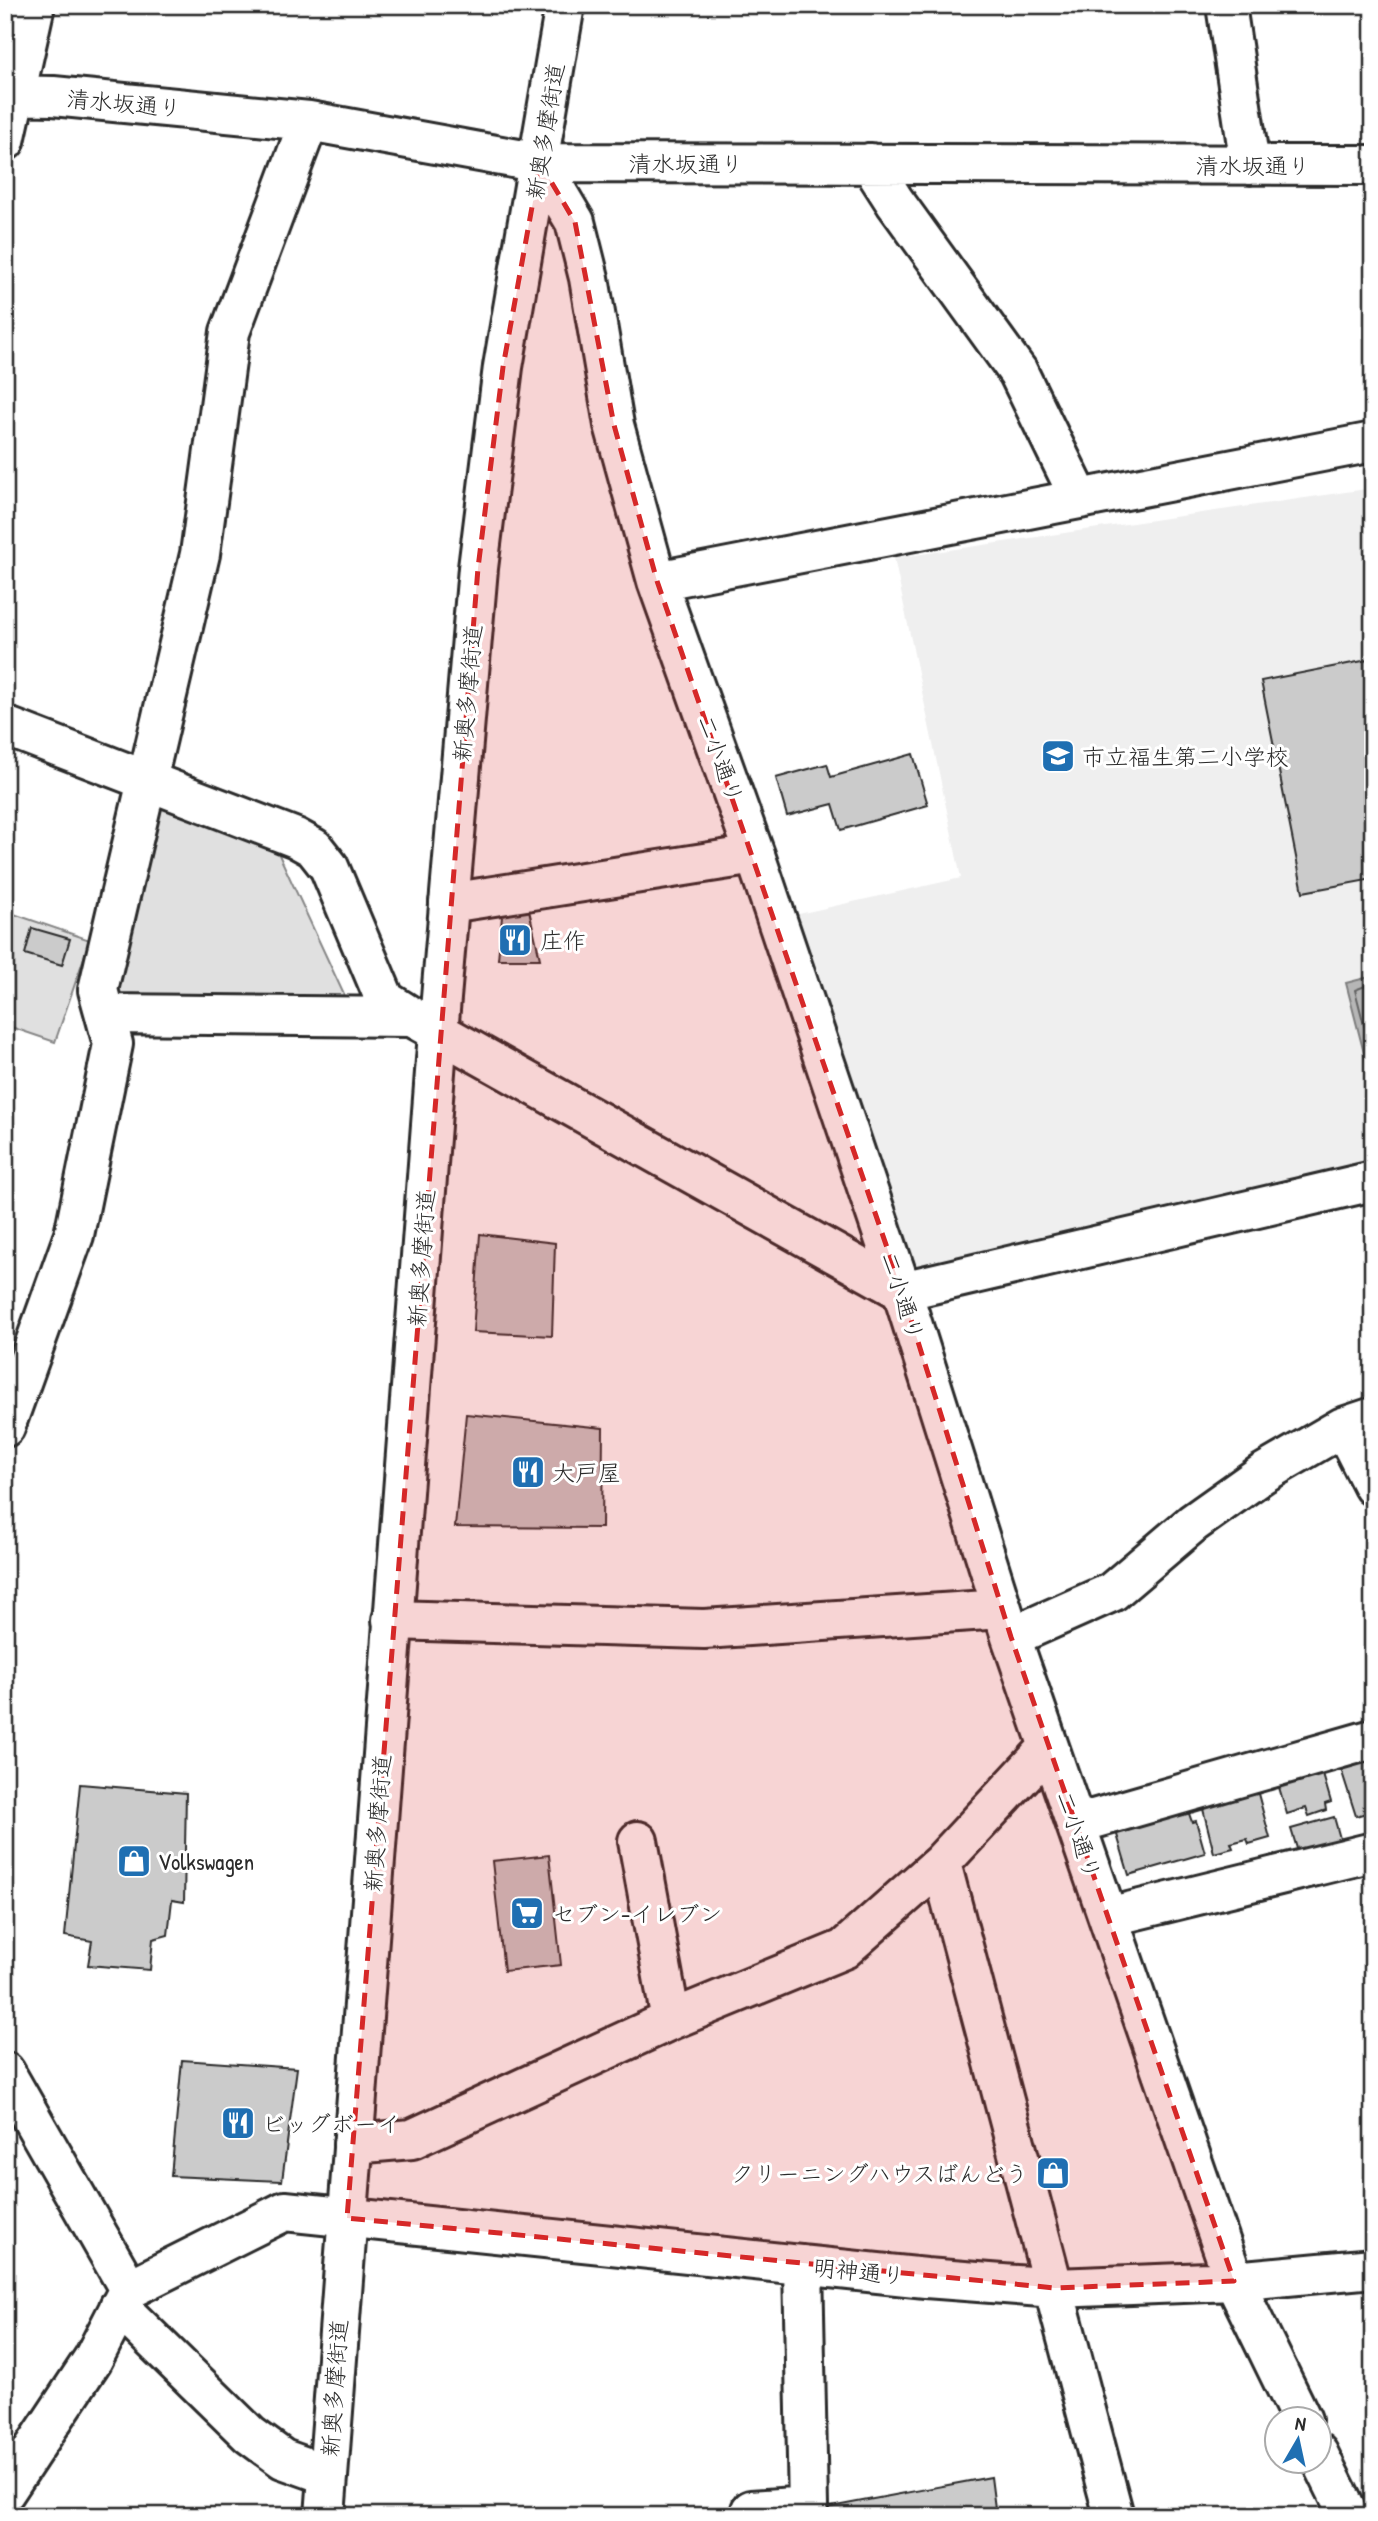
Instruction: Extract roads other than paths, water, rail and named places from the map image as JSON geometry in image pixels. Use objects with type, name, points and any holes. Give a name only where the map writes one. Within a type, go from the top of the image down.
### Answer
[{"type":"street","points":[[5,141],[10,96],[34,5]]},
{"type":"street","name":"新奥多摩街道","points":[[325,2516],[393,1620],[425,1025],[449,903],[479,555],[503,367],[565,5]]},
{"type":"street","points":[[1226,5],[1250,165]]},
{"type":"street","name":"清水坂通り","points":[[10,96],[53,96],[309,121],[540,163],[1373,166]]},
{"type":"street","points":[[5,1427],[74,1235],[113,1044],[98,990],[200,554],[230,332],[309,121]]},
{"type":"street","name":"二小通り","points":[[540,163],[575,222],[589,278],[614,425],[657,581],[755,855],[902,1291],[1007,1623],[1234,2281],[1295,2406]]},
{"type":"street","points":[[870,163],[895,202],[1018,372],[1080,499]]},
{"type":"street","points":[[657,581],[1373,442]]},
{"type":"street","points":[[5,726],[296,838],[314,848],[329,867],[385,1000],[425,1025],[902,1291],[1373,1181]]},
{"type":"street","points":[[449,903],[755,855]]},
{"type":"street","points":[[105,1014],[425,1025]]},
{"type":"street","points":[[393,1620],[704,1629],[1007,1623],[1112,1592],[1203,1516],[1262,1474],[1358,1422],[1373,1486]]},
{"type":"street","points":[[1076,1824],[1373,1739]]},
{"type":"street","points":[[353,2144],[412,2138],[671,2020],[844,1949],[941,1863],[1049,1747]]},
{"type":"street","points":[[638,1841],[671,2020]]},
{"type":"street","points":[[1108,1917],[1373,1852]]},
{"type":"street","points":[[941,1863],[1114,2516]]},
{"type":"street","points":[[5,2072],[124,2298],[250,2435],[283,2459],[328,2475]]},
{"type":"street","name":"明神通り","points":[[124,2298],[279,2213],[1055,2288],[1234,2281],[1373,2268]]},
{"type":"street","points":[[751,2510],[808,2506],[803,2265]]},
{"type":"street","points":[[5,2492],[93,2359],[124,2298]]},
{"type":"street","points":[[1329,2476],[1349,2516]]},
{"type":"water","points":[[1373,976],[1373,1088],[1346,983]]},
{"type":"place","name":"市立福生第二小学校","points":[[1058,756]]},
{"type":"place","name":"庄作","points":[[515,940]]},
{"type":"place","name":"大戸屋","points":[[528,1472]]},
{"type":"place","name":"Volkswagen","points":[[134,1861]]},
{"type":"place","name":"セブン-イレブン","points":[[527,1913]]},
{"type":"place","name":"ビッグボーイ","points":[[238,2123]]},
{"type":"place","name":"クリーニングハウスばんどう","points":[[1053,2173]]}]
